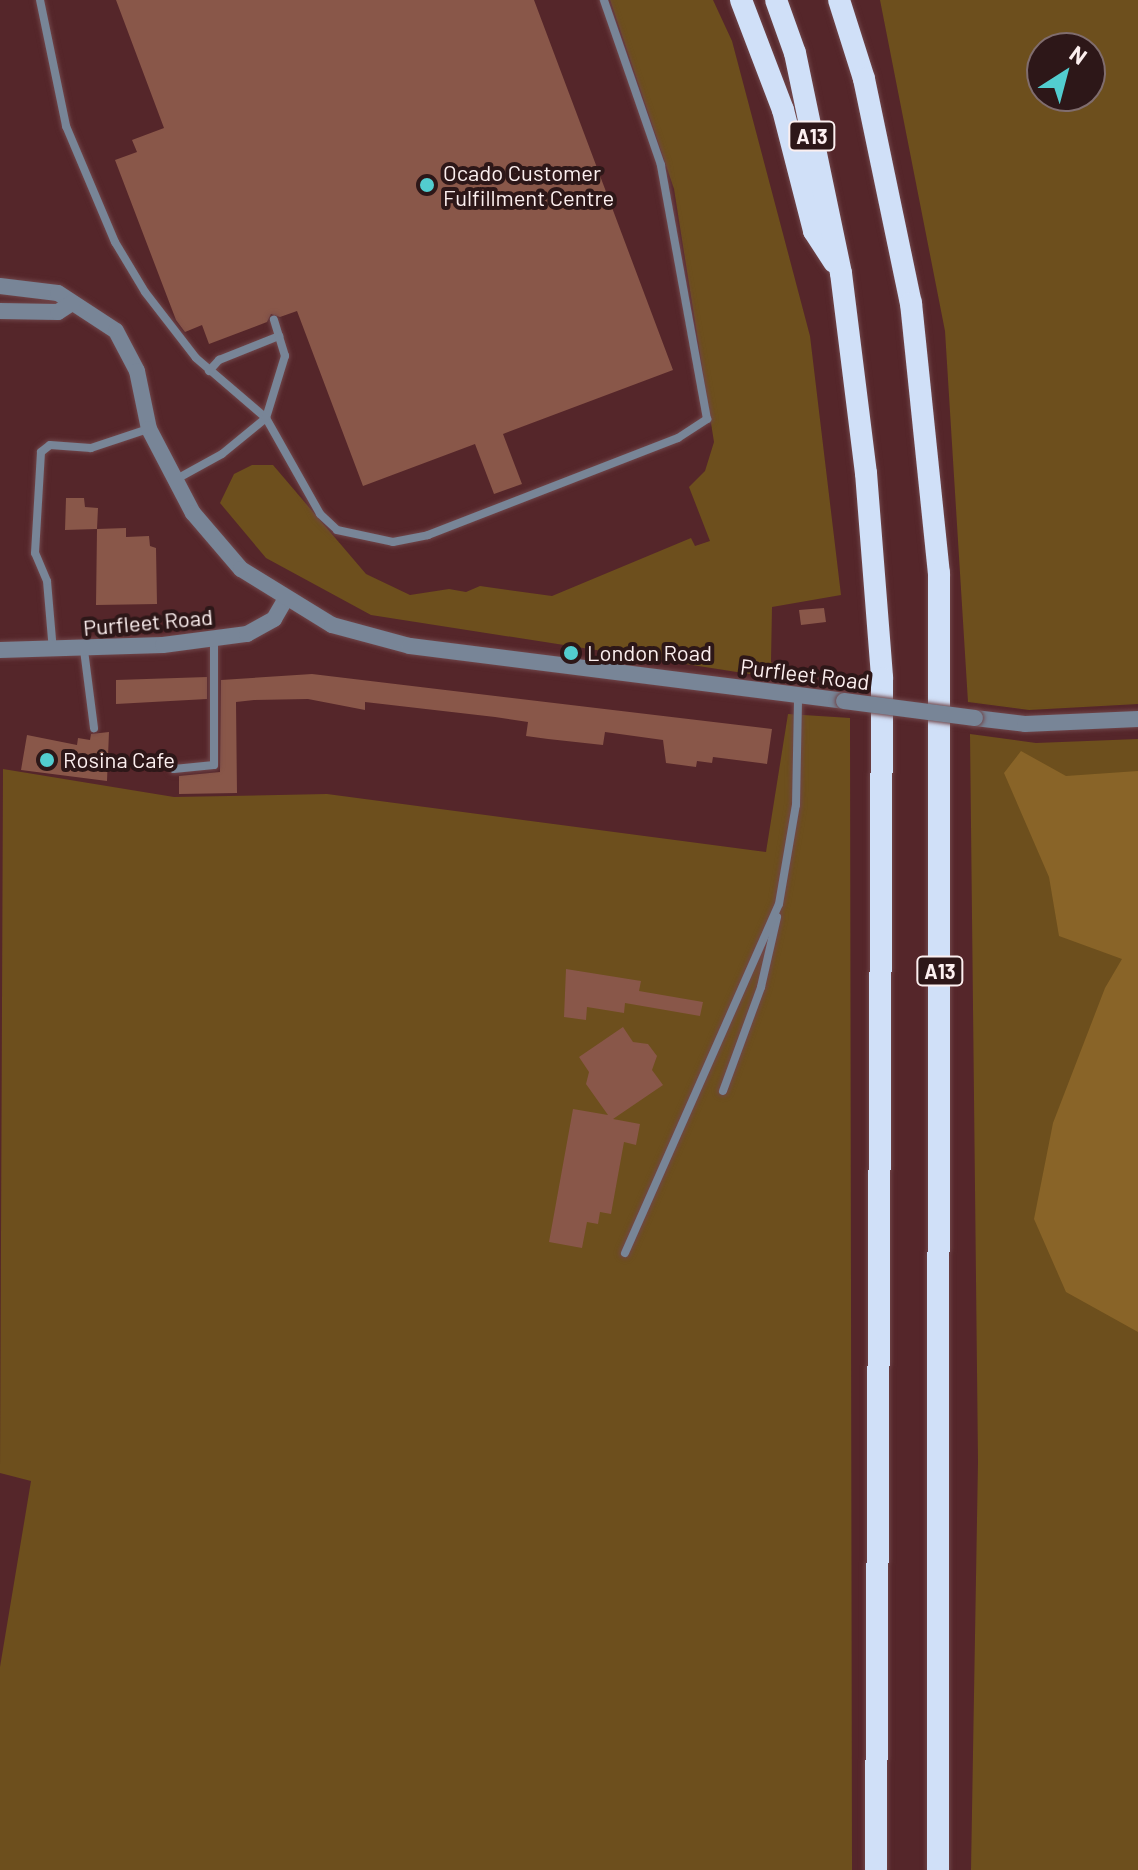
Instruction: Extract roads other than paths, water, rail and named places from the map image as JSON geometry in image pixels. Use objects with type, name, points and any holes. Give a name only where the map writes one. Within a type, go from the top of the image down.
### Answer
[{"type":"highway","points":[[741,0],[783,110],[814,231],[841,273]]},
{"type":"highway","name":"A13","points":[[776,0],[795,53],[841,273],[866,473],[882,678],[876,1870]]},
{"type":"highway","name":"A13","points":[[839,0],[864,79],[911,303],[939,573],[938,1870]]},
{"type":"street","name":"Purfleet Road","points":[[0,286],[58,293],[108,323],[126,345],[149,429],[172,481],[241,569],[285,600],[332,625],[394,643],[1025,724],[1138,719]]},
{"type":"street","points":[[0,311],[58,312],[72,303]]},
{"type":"street","name":"Purfleet Road","points":[[0,650],[84,650],[214,640],[261,630],[285,600]]},
{"type":"lane","points":[[40,0],[54,84],[90,183],[145,292],[209,371],[266,418],[301,485],[337,530],[361,540],[393,542],[428,535],[678,438],[707,419],[661,165],[604,0]]},
{"type":"lane","points":[[172,481],[222,454],[266,418],[283,373],[285,356],[274,320]]},
{"type":"lane","points":[[209,371],[219,360],[279,336]]},
{"type":"lane","points":[[53,651],[47,581],[35,553],[41,452],[50,445],[91,448],[149,429]]},
{"type":"lane","points":[[174,769],[214,765],[214,640]]},
{"type":"lane","points":[[84,650],[94,728]]},
{"type":"lane","points":[[723,1091],[761,987],[779,904],[796,805],[798,696]]},
{"type":"lane","points":[[625,1253],[779,904]]},
{"type":"place","name":"Ocado Customer Fulfillment Centre","points":[[427,185]]},
{"type":"place","name":"London Road","points":[[571,653]]},
{"type":"place","name":"Rosina Cafe","points":[[47,760]]}]
